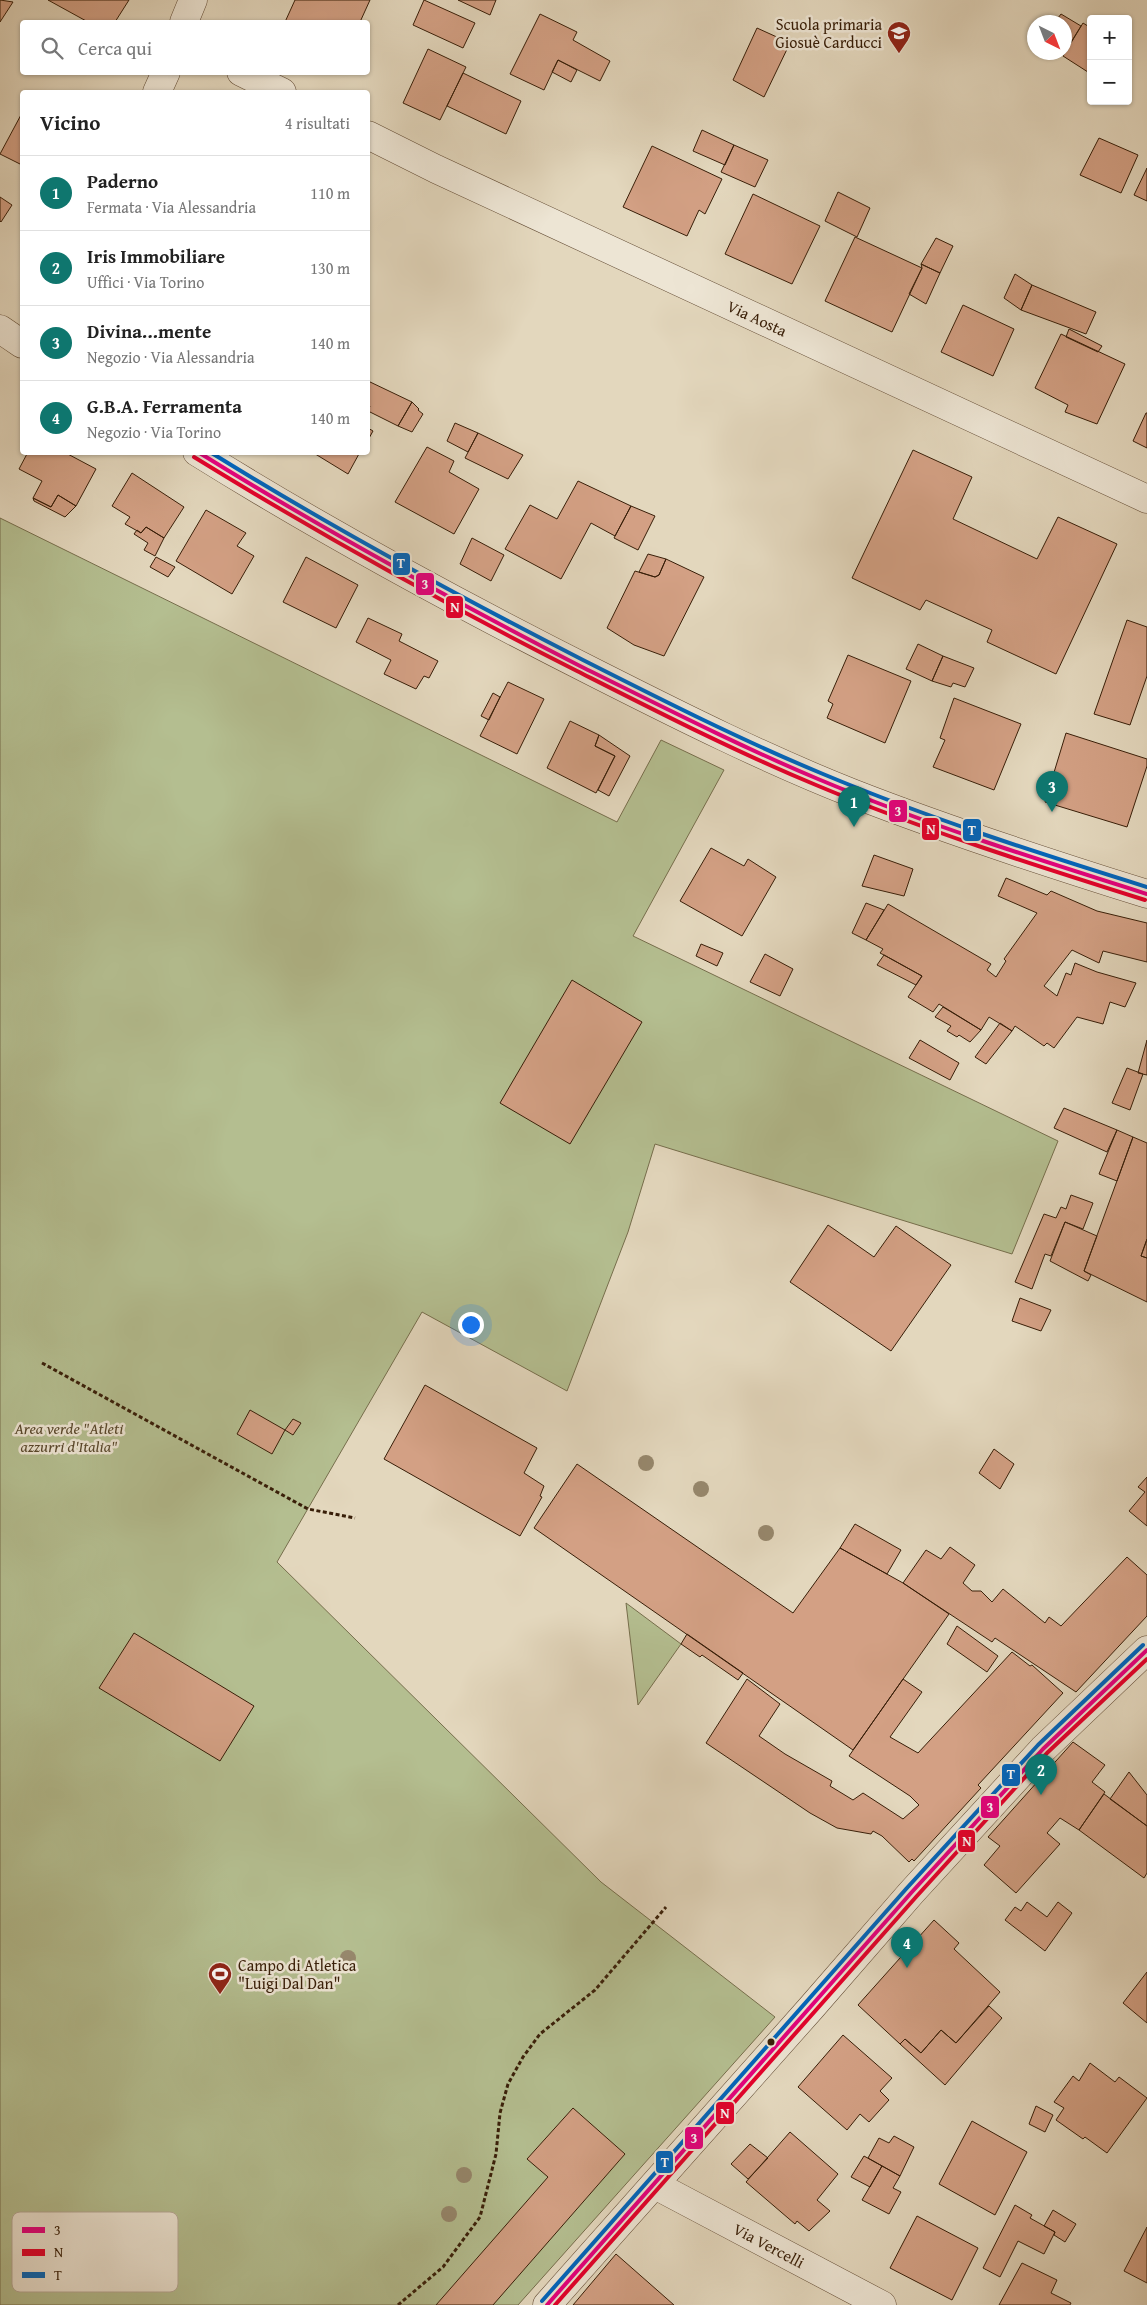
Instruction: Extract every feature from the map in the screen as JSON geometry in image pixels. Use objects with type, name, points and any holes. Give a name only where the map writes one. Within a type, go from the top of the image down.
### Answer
[{"type":"street","points":[[185,20],[193,0]]},
{"type":"street","points":[[158,90],[165,75]]},
{"type":"street","points":[[247,75],[278,90]]},
{"type":"street","name":"Via Aosta","points":[[370,136],[436,169],[1147,499]]},
{"type":"street","points":[[0,329],[20,343]]},
{"type":"street","points":[[202,455],[397,570],[646,699],[777,761],[852,793],[952,830],[1147,894]]},
{"type":"street","points":[[547,2305],[911,1893],[1043,1748],[1147,1650]]},
{"type":"street","name":"Via Vercelli","points":[[655,2185],[882,2305]]},
{"type":"path","points":[[42,1363],[308,1509],[355,1518]]},
{"type":"path","points":[[398,2305],[442,2267],[480,2218],[496,2154],[500,2113],[508,2084],[523,2057],[540,2034],[595,1990],[666,1907]]},
{"type":"green space","name":"Area verde \"Atleti azzurri d'Italia\"","points":[[0,518],[617,822],[661,740],[724,770],[633,936],[1058,1141],[1012,1254],[655,1144],[628,1232],[567,1391],[422,1312],[277,1562],[601,1882],[775,2017],[518,2305],[0,2305]]},
{"type":"green space","points":[[626,1603],[681,1644],[638,1705]]},
{"type":"building","points":[[0,0],[13,2],[0,22]]},
{"type":"building","points":[[48,0],[129,0],[116,20],[84,20]]},
{"type":"building","points":[[295,0],[370,0],[361,20],[286,20]]},
{"type":"building","points":[[424,0],[475,23],[463,48],[413,25]]},
{"type":"building","points":[[458,0],[496,0],[490,15]]},
{"type":"building","points":[[540,14],[577,32],[573,40],[610,61],[600,81],[558,60],[544,90],[510,74]]},
{"type":"building","points":[[1072,21],[1081,26],[1072,41]]},
{"type":"building","points":[[1083,23],[1087,26],[1087,71],[1069,60],[1072,60],[1072,41]]},
{"type":"building","points":[[757,28],[790,43],[764,97],[733,80]]},
{"type":"building","points":[[428,49],[466,67],[440,120],[403,103]]},
{"type":"building","points":[[558,60],[577,70],[571,82],[552,72]]},
{"type":"building","points":[[463,73],[521,101],[506,134],[447,106]]},
{"type":"building","points":[[20,117],[20,164],[0,154]]},
{"type":"building","points":[[702,130],[734,145],[725,165],[693,151]]},
{"type":"building","points":[[1099,138],[1138,155],[1121,193],[1080,175]]},
{"type":"building","points":[[734,145],[768,160],[755,187],[721,172]]},
{"type":"building","points":[[652,146],[722,179],[705,214],[699,210],[687,236],[623,207]]},
{"type":"building","points":[[1147,168],[1147,201],[1134,195]]},
{"type":"building","points":[[838,192],[870,208],[857,237],[825,221]]},
{"type":"building","points":[[753,194],[820,226],[792,284],[725,254]]},
{"type":"building","points":[[0,197],[12,205],[1,222],[0,221]]},
{"type":"building","points":[[855,237],[922,268],[892,332],[825,301]]},
{"type":"building","points":[[936,238],[953,246],[940,273],[921,264]]},
{"type":"building","points":[[921,264],[940,273],[926,304],[909,294],[922,268]]},
{"type":"building","points":[[1015,274],[1032,285],[1021,310],[1004,298]]},
{"type":"building","points":[[1032,285],[1096,312],[1086,334],[1021,310]]},
{"type":"building","points":[[963,305],[1014,329],[993,376],[941,352]]},
{"type":"building","points":[[1069,329],[1102,346],[1098,352],[1066,337]]},
{"type":"building","points":[[1061,334],[1125,364],[1097,424],[1065,412],[1068,405],[1035,388]]},
{"type":"building","points":[[370,382],[412,402],[398,426],[370,412]]},
{"type":"building","points":[[412,402],[423,414],[412,432],[398,426]]},
{"type":"building","points":[[1147,413],[1147,448],[1133,441]]},
{"type":"building","points":[[455,423],[478,433],[468,452],[447,441]]},
{"type":"building","points":[[478,433],[523,455],[508,479],[465,458]]},
{"type":"building","points":[[427,447],[454,461],[449,472],[479,489],[454,534],[395,502]]},
{"type":"building","points":[[913,450],[972,477],[953,519],[1037,559],[1058,517],[1117,544],[1056,674],[987,642],[992,630],[926,600],[920,610],[852,578]]},
{"type":"building","points":[[26,455],[70,455],[96,469],[76,506],[58,495],[51,507],[33,498],[42,481],[19,469]]},
{"type":"building","points":[[317,455],[358,455],[348,474]]},
{"type":"building","points":[[132,473],[184,507],[164,538],[146,527],[141,533],[125,524],[130,517],[112,506]]},
{"type":"building","points":[[578,481],[631,506],[615,536],[591,523],[561,579],[505,549],[530,505],[557,519]]},
{"type":"building","points":[[58,495],[76,506],[65,517],[34,501],[33,498],[51,507]]},
{"type":"building","points":[[631,506],[655,516],[638,550],[614,538]]},
{"type":"building","points":[[206,510],[246,533],[237,546],[254,556],[232,594],[176,561]]},
{"type":"building","points":[[146,527],[164,538],[155,556],[144,550],[148,543],[134,534],[137,530],[141,533]]},
{"type":"building","points":[[472,538],[504,555],[491,581],[460,564]]},
{"type":"building","points":[[648,554],[666,559],[659,575],[655,577],[639,572]]},
{"type":"building","points":[[156,557],[175,567],[168,577],[150,567]]},
{"type":"building","points":[[306,557],[358,585],[336,628],[283,602]]},
{"type":"building","points":[[666,559],[704,577],[664,656],[634,645],[607,628],[635,571],[655,577],[659,575]]},
{"type":"building","points":[[368,618],[402,634],[399,641],[438,661],[429,678],[424,676],[416,689],[384,674],[391,660],[356,642]]},
{"type":"building","points":[[1127,620],[1147,627],[1147,676],[1130,725],[1094,714]]},
{"type":"building","points":[[918,644],[943,656],[932,681],[906,669]]},
{"type":"building","points":[[848,655],[911,681],[885,743],[827,718],[833,704],[828,701]]},
{"type":"building","points":[[943,656],[974,668],[965,687],[953,683],[951,687],[932,681]]},
{"type":"building","points":[[508,682],[544,699],[517,754],[480,736]]},
{"type":"building","points":[[493,693],[500,697],[489,720],[481,716]]},
{"type":"building","points":[[954,698],[1021,724],[994,790],[933,767],[945,740],[940,738]]},
{"type":"building","points":[[570,721],[599,735],[595,746],[615,756],[596,793],[547,768]]},
{"type":"building","points":[[1066,733],[1147,759],[1147,766],[1127,827],[1045,802]]},
{"type":"building","points":[[599,735],[630,756],[609,796],[598,790],[615,756],[595,746]]},
{"type":"building","points":[[711,848],[744,866],[748,859],[776,877],[742,936],[680,901]]},
{"type":"building","points":[[874,855],[913,869],[904,896],[862,886]]},
{"type":"building","points":[[1006,878],[1047,895],[1051,891],[1097,911],[1147,923],[1147,962],[1103,951],[1099,963],[1072,950],[1044,986],[1057,996],[1066,973],[1071,975],[1075,963],[1097,972],[1136,983],[1125,1007],[1110,1002],[1103,1024],[1077,1017],[1054,1048],[1047,1043],[1044,1046],[1015,1026],[1012,1031],[989,1017],[981,1030],[939,1004],[933,1012],[908,997],[922,976],[880,953],[883,949],[866,940],[888,904],[991,964],[987,970],[996,977],[1006,961],[1004,959],[1037,913],[998,896]]},
{"type":"building","points":[[866,903],[884,910],[866,940],[852,933]]},
{"type":"building","points":[[701,944],[723,953],[717,966],[696,956]]},
{"type":"building","points":[[765,954],[793,969],[780,996],[750,982]]},
{"type":"building","points":[[884,955],[922,976],[916,985],[877,965]]},
{"type":"building","points":[[572,980],[642,1022],[570,1144],[500,1103]]},
{"type":"building","points":[[943,1007],[981,1030],[970,1042],[959,1035],[957,1037],[947,1031],[951,1026],[935,1017]]},
{"type":"building","points":[[1000,1023],[1012,1031],[986,1064],[975,1057]]},
{"type":"building","points":[[920,1040],[959,1063],[950,1080],[909,1058]]},
{"type":"building","points":[[1147,1040],[1147,1075],[1138,1073]]},
{"type":"building","points":[[1127,1068],[1143,1074],[1130,1110],[1112,1103]]},
{"type":"building","points":[[1064,1108],[1117,1130],[1107,1152],[1054,1128]]},
{"type":"building","points":[[1117,1130],[1133,1137],[1117,1181],[1099,1174]]},
{"type":"building","points":[[1133,1137],[1147,1143],[1147,1239],[1141,1256],[1147,1258],[1147,1302],[1084,1271]]},
{"type":"building","points":[[1071,1195],[1093,1203],[1083,1229],[1065,1222],[1051,1256],[1045,1254],[1032,1289],[1015,1282],[1044,1214],[1056,1218],[1061,1207],[1066,1209]]},
{"type":"building","points":[[1065,1222],[1097,1236],[1084,1271],[1091,1275],[1088,1281],[1050,1261]]},
{"type":"building","points":[[828,1225],[874,1257],[896,1226],[951,1265],[891,1351],[790,1282]]},
{"type":"building","points":[[1147,1239],[1147,1258],[1141,1256]]},
{"type":"building","points":[[1020,1298],[1051,1310],[1041,1331],[1012,1321]]},
{"type":"building","points":[[425,1385],[537,1448],[524,1473],[544,1486],[540,1496],[542,1497],[520,1536],[384,1459]]},
{"type":"building","points":[[250,1410],[285,1430],[272,1454],[237,1434]]},
{"type":"building","points":[[293,1419],[301,1423],[293,1435],[285,1430]]},
{"type":"building","points":[[994,1449],[1014,1464],[1000,1489],[979,1473]]},
{"type":"building","points":[[577,1464],[793,1613],[840,1548],[903,1583],[949,1614],[853,1750],[534,1528]]},
{"type":"building","points":[[1147,1477],[1147,1526],[1129,1511],[1145,1492],[1138,1487]]},
{"type":"building","points":[[855,1524],[901,1550],[887,1574],[840,1548]]},
{"type":"building","points":[[950,1547],[975,1565],[963,1583],[972,1591],[981,1591],[992,1602],[1003,1589],[1045,1623],[1049,1617],[1061,1626],[1127,1557],[1147,1575],[1147,1616],[1076,1692],[995,1638],[992,1642],[903,1583],[926,1550],[941,1559]]},
{"type":"building","points":[[957,1626],[998,1656],[987,1672],[947,1644]]},
{"type":"building","points":[[134,1633],[254,1706],[220,1761],[99,1688]]},
{"type":"building","points":[[687,1634],[743,1673],[738,1680],[702,1655],[700,1657],[681,1644]]},
{"type":"building","points":[[1012,1652],[1030,1666],[1032,1665],[1063,1693],[978,1785],[981,1788],[914,1861],[912,1859],[909,1862],[882,1836],[873,1831],[871,1834],[837,1828],[810,1813],[706,1743],[747,1679],[780,1704],[759,1736],[785,1754],[832,1781],[830,1786],[853,1800],[863,1793],[903,1819],[919,1805],[910,1796],[849,1756],[903,1679],[922,1692],[890,1737],[918,1753]]},
{"type":"building","points":[[1073,1742],[1105,1765],[1092,1782],[1105,1792],[1079,1830],[1060,1818],[1047,1833],[1060,1844],[1016,1893],[984,1865],[1000,1846],[988,1837]]},
{"type":"building","points":[[1129,1772],[1147,1795],[1147,1826],[1110,1799]]},
{"type":"building","points":[[1104,1794],[1147,1826],[1147,1873],[1144,1878],[1079,1830]]},
{"type":"building","points":[[1027,1902],[1047,1917],[1058,1902],[1072,1913],[1045,1951],[1005,1920],[1015,1907],[1021,1911]]},
{"type":"building","points":[[934,1920],[959,1943],[954,1949],[1000,1992],[956,2043],[941,2030],[921,2053],[905,2039],[900,2044],[858,2005]]},
{"type":"building","points":[[1147,1972],[1147,2023],[1123,2003]]},
{"type":"building","points":[[989,2006],[1002,2018],[945,2085],[900,2044],[905,2039],[921,2053],[941,2030],[956,2043]]},
{"type":"building","points":[[843,2035],[892,2078],[880,2091],[889,2100],[869,2122],[860,2114],[847,2130],[798,2087]]},
{"type":"building","points":[[1090,2063],[1115,2082],[1119,2077],[1147,2098],[1107,2153],[1056,2120],[1064,2108],[1054,2102],[1073,2076],[1079,2081]]},
{"type":"building","points":[[1036,2106],[1053,2115],[1045,2132],[1029,2124]]},
{"type":"building","points":[[573,2108],[625,2154],[493,2305],[436,2305],[548,2177],[527,2159]]},
{"type":"building","points":[[972,2121],[1027,2152],[995,2215],[939,2184]]},
{"type":"building","points":[[790,2132],[838,2174],[817,2200],[830,2211],[809,2231],[797,2221],[795,2224],[746,2182]]},
{"type":"building","points":[[894,2136],[914,2147],[900,2176],[868,2158],[879,2138],[889,2143]]},
{"type":"building","points":[[750,2144],[768,2158],[748,2179],[731,2164]]},
{"type":"building","points":[[864,2156],[882,2166],[870,2187],[851,2177]]},
{"type":"building","points":[[882,2166],[900,2176],[893,2188],[901,2192],[889,2214],[862,2200]]},
{"type":"building","points":[[1015,2205],[1032,2215],[1030,2218],[1055,2232],[1044,2254],[1018,2241],[1000,2277],[983,2268]]},
{"type":"building","points":[[1053,2210],[1076,2224],[1065,2242],[1054,2235],[1055,2232],[1044,2226]]},
{"type":"building","points":[[917,2216],[978,2248],[952,2300],[890,2268]]},
{"type":"building","points":[[1147,2227],[1147,2283],[1124,2271]]},
{"type":"building","points":[[616,2254],[674,2305],[573,2305]]},
{"type":"building","points":[[1022,2263],[1057,2280],[1051,2293],[1071,2303],[1070,2305],[999,2305]]},
{"type":"transit line","name":"3","points":[[203,455],[339,536],[483,615],[580,666],[758,752],[818,779],[940,826],[1147,894]]},
{"type":"transit line","name":"T","points":[[215,455],[348,534],[488,611],[732,734],[823,774],[943,820],[1147,887]]},
{"type":"transit line","name":"N","points":[[194,457],[288,514],[432,595],[577,671],[725,745],[816,785],[897,817],[1020,860],[1145,900]]},
{"type":"transit line","name":"T","points":[[542,2301],[906,1889],[1038,1745],[1143,1645]]},
{"type":"transit line","name":"3","points":[[547,2305],[911,1893],[1043,1749],[1147,1650]]},
{"type":"transit line","name":"N","points":[[555,2305],[916,1897],[1047,1753],[1147,1659]]},
{"type":"place","name":"Scuola primaria Giosuè Carducci","points":[[899,54]]},
{"type":"place","name":"Divina...mente","points":[[1052,812]]},
{"type":"place","name":"Paderno","points":[[854,827]]},
{"type":"place","name":"Iris Immobiliare","points":[[1041,1795]]},
{"type":"place","name":"G.B.A. Ferramenta","points":[[907,1968]]},
{"type":"place","name":"Campo di Atletica \"Luigi Dal Dan\"","points":[[220,1995]]}]
